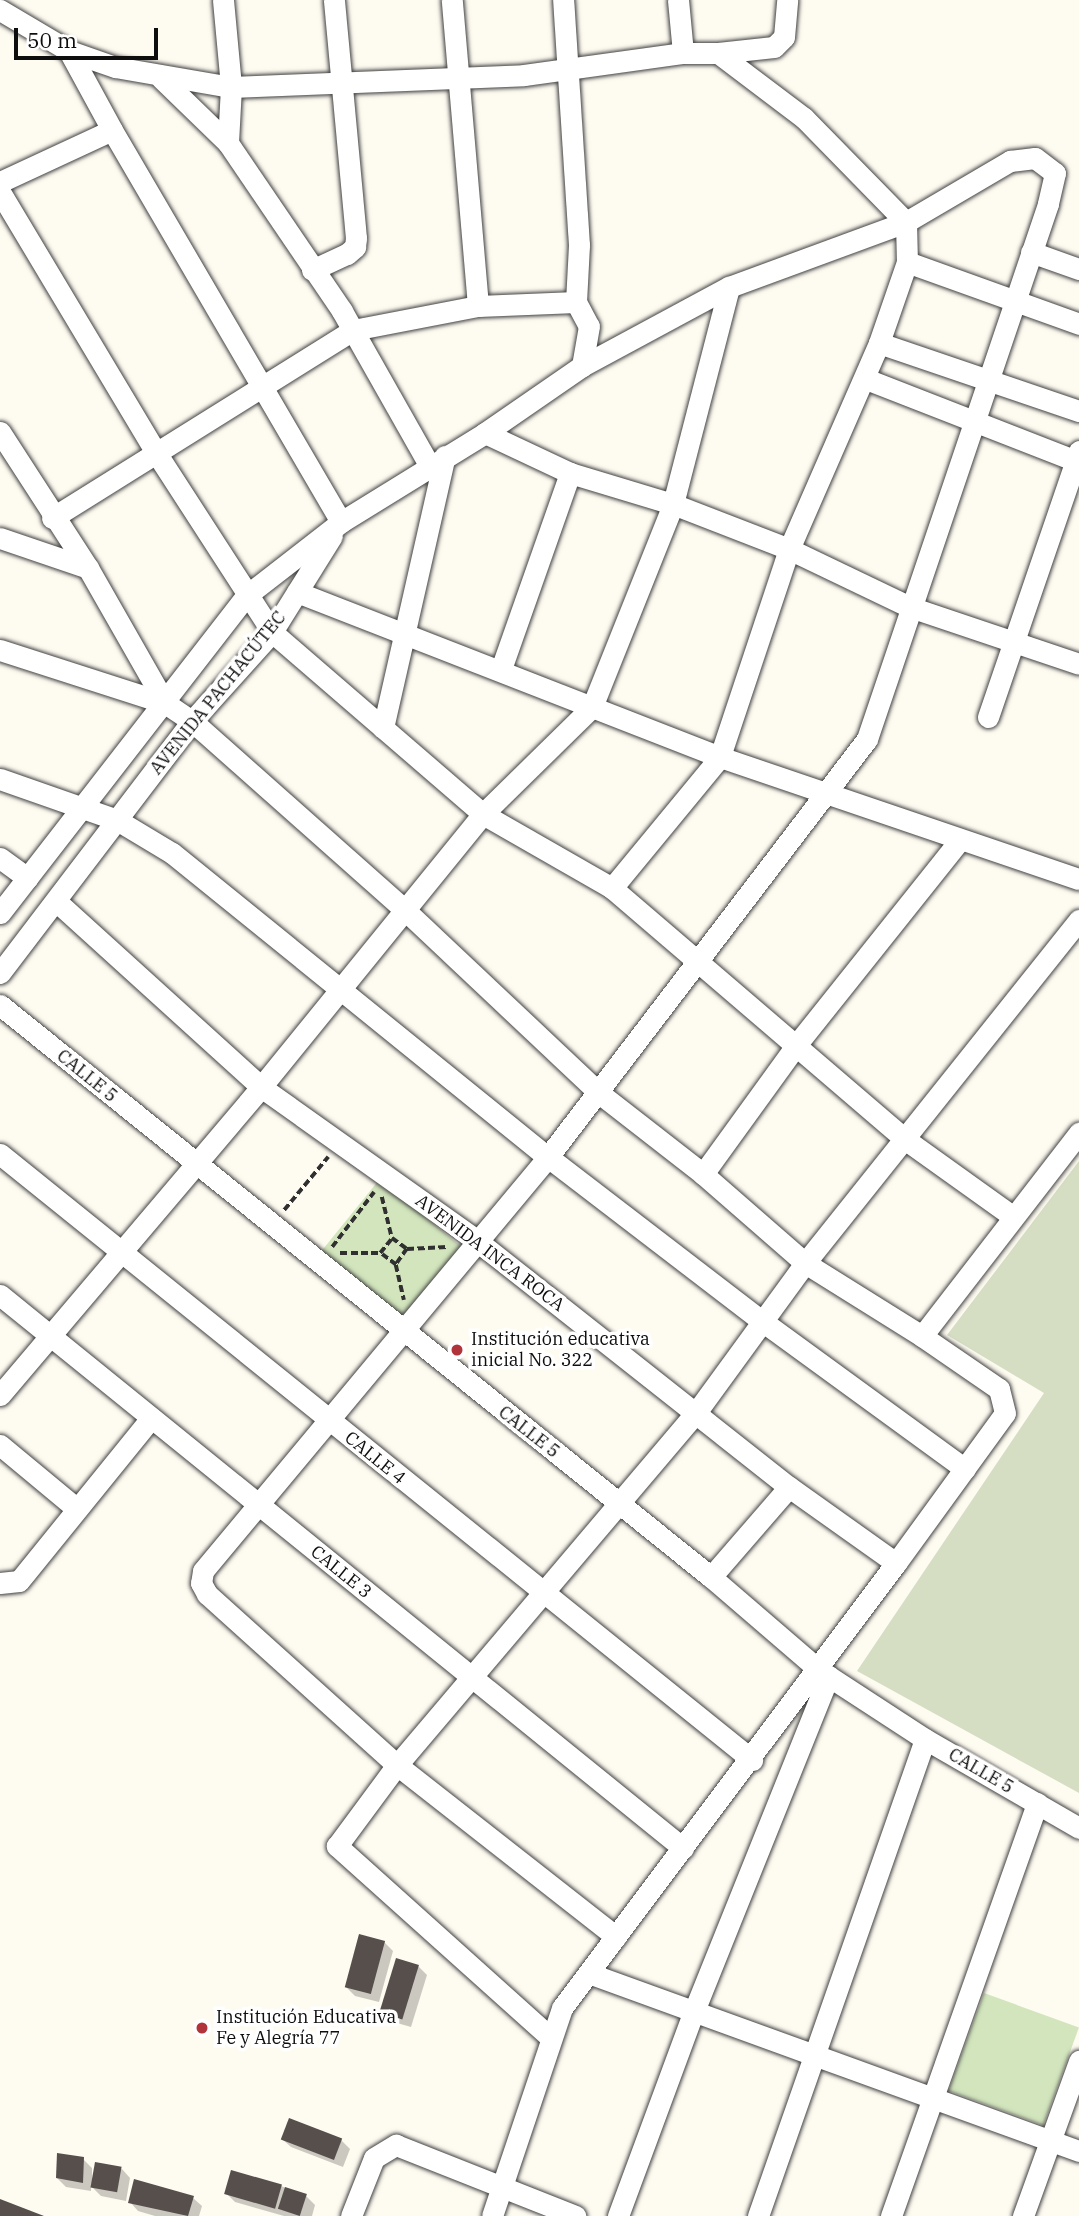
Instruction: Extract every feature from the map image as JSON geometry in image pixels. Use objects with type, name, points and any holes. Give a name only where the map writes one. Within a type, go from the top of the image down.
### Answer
[{"type":"street","points":[[223,0],[230,87],[228,143]]},
{"type":"street","points":[[312,270],[355,247],[334,0]]},
{"type":"street","points":[[452,0],[478,306]]},
{"type":"street","points":[[563,0],[579,245],[576,302],[589,326],[582,366]]},
{"type":"street","points":[[678,0],[683,53]]},
{"type":"street","points":[[0,10],[69,51],[161,78],[230,87],[340,85],[568,70],[683,53],[718,53],[775,47],[784,37],[787,0]]},
{"type":"street","points":[[69,51],[111,130],[260,389],[341,522],[485,433],[582,366],[729,287],[906,222],[1010,161],[1035,158],[1049,165],[1055,180],[867,739],[599,1093],[548,1157],[468,1243],[403,1332],[331,1423],[210,1560],[201,1583],[207,1594],[397,1765],[616,1937]]},
{"type":"street","points":[[612,888],[720,757],[789,549],[866,379],[907,262],[906,222],[804,118],[718,53]]},
{"type":"street","points":[[161,78],[228,143],[437,461],[383,728]]},
{"type":"street","points":[[0,182],[111,130]]},
{"type":"street","points":[[0,192],[155,451],[272,632],[484,814],[612,888],[906,1140],[1012,1216]]},
{"type":"street","points":[[1031,252],[1079,269]]},
{"type":"street","points":[[907,262],[1079,324]]},
{"type":"street","points":[[0,1395],[48,1334],[122,1253],[261,1087],[484,814],[592,707],[673,504],[729,287]]},
{"type":"street","points":[[52,518],[155,451],[353,330],[478,306],[576,302]]},
{"type":"street","points":[[879,343],[988,383],[1079,411]]},
{"type":"street","points":[[866,379],[974,424],[1077,456],[988,717]]},
{"type":"street","points":[[0,432],[52,518],[88,568],[165,703]]},
{"type":"street","points":[[485,433],[570,472],[673,504],[789,549],[910,607],[1079,664]]},
{"type":"street","points":[[501,669],[570,472]]},
{"type":"street","name":"AVENIDA PACHACÚTEC","points":[[0,973],[192,721],[272,632],[341,522]]},
{"type":"street","name":"AVENIDA PACHACÚTEC","points":[[0,913],[247,595],[341,522]]},
{"type":"street","points":[[0,538],[88,568]]},
{"type":"street","points":[[297,593],[501,669],[720,757],[1079,879]]},
{"type":"street","points":[[0,650],[165,703],[192,721],[405,910],[599,1093],[703,1174],[805,1263],[922,1336],[999,1389],[1004,1402],[1005,1413],[896,1563],[824,1673],[683,1848],[591,1974],[562,2008],[492,2216]]},
{"type":"street","points":[[0,779],[117,820],[222,891],[340,990],[548,1157],[762,1321],[965,1469]]},
{"type":"street","points":[[703,1174],[797,1044],[960,840]]},
{"type":"street","points":[[0,858],[28,878]]},
{"type":"street","name":"AVENIDA INCA ROCA","points":[[56,901],[261,1087],[789,1487],[896,1563]]},
{"type":"street","points":[[551,2038],[337,1846],[397,1765],[474,1679],[695,1414],[805,1263],[906,1140],[1079,920]]},
{"type":"street","name":"CALLE 5","points":[[0,1005],[403,1332],[620,1503],[824,1673],[925,1739],[1079,1828]]},
{"type":"street","points":[[922,1336],[1012,1216],[1079,1133]]},
{"type":"street","name":"CALLE 4","points":[[0,1154],[752,1760]]},
{"type":"street","name":"CALLE 3","points":[[0,1295],[683,1848]]},
{"type":"street","points":[[0,1583],[19,1581],[151,1418]]},
{"type":"street","points":[[0,1445],[77,1509]]},
{"type":"street","points":[[711,1577],[789,1487]]},
{"type":"street","points":[[618,2216],[824,1673]]},
{"type":"street","points":[[758,2216],[817,2056],[925,1739]]},
{"type":"street","points":[[891,2216],[935,2098],[1037,1803]]},
{"type":"street","points":[[591,1974],[1079,2151]]},
{"type":"street","points":[[1023,2216],[1079,2062]]},
{"type":"street","points":[[351,2216],[374,2158],[396,2145],[575,2216]]},
{"type":"path","points":[[279,1217],[333,1151]]},
{"type":"path","points":[[379,1186],[392,1238],[408,1249],[468,1243]]},
{"type":"path","points":[[379,1186],[389,1194]]},
{"type":"path","points":[[379,1186],[326,1254],[380,1253],[396,1265],[404,1303]]},
{"type":"path","points":[[380,1253],[392,1238]]},
{"type":"path","points":[[396,1265],[408,1249]]},
{"type":"green space","points":[[1079,1161],[1079,1793],[857,1671],[1044,1393],[947,1335]]},
{"type":"green space","points":[[379,1180],[462,1247],[404,1319],[321,1251]]},
{"type":"green space","points":[[984,1993],[1079,2028],[1043,2125],[948,2091]]},
{"type":"building","points":[[359,1934],[385,1941],[371,1994],[345,1987]]},
{"type":"building","points":[[396,1958],[419,1965],[402,2020],[379,2013]]},
{"type":"building","points":[[289,2118],[342,2138],[334,2160],[281,2139]]},
{"type":"building","points":[[57,2153],[84,2157],[83,2183],[56,2178]]},
{"type":"building","points":[[95,2162],[122,2167],[117,2192],[90,2188]]},
{"type":"building","points":[[231,2170],[282,2185],[275,2209],[224,2194]]},
{"type":"building","points":[[134,2179],[194,2196],[188,2216],[128,2203]]},
{"type":"building","points":[[285,2187],[307,2194],[300,2216],[278,2209]]},
{"type":"building","points":[[0,2199],[44,2216],[0,2216]]},
{"type":"place","name":"Institución educativa inicial No. 322","points":[[457,1350]]},
{"type":"place","name":"Institución Educativa Fe y Alegría 77","points":[[202,2028]]}]
